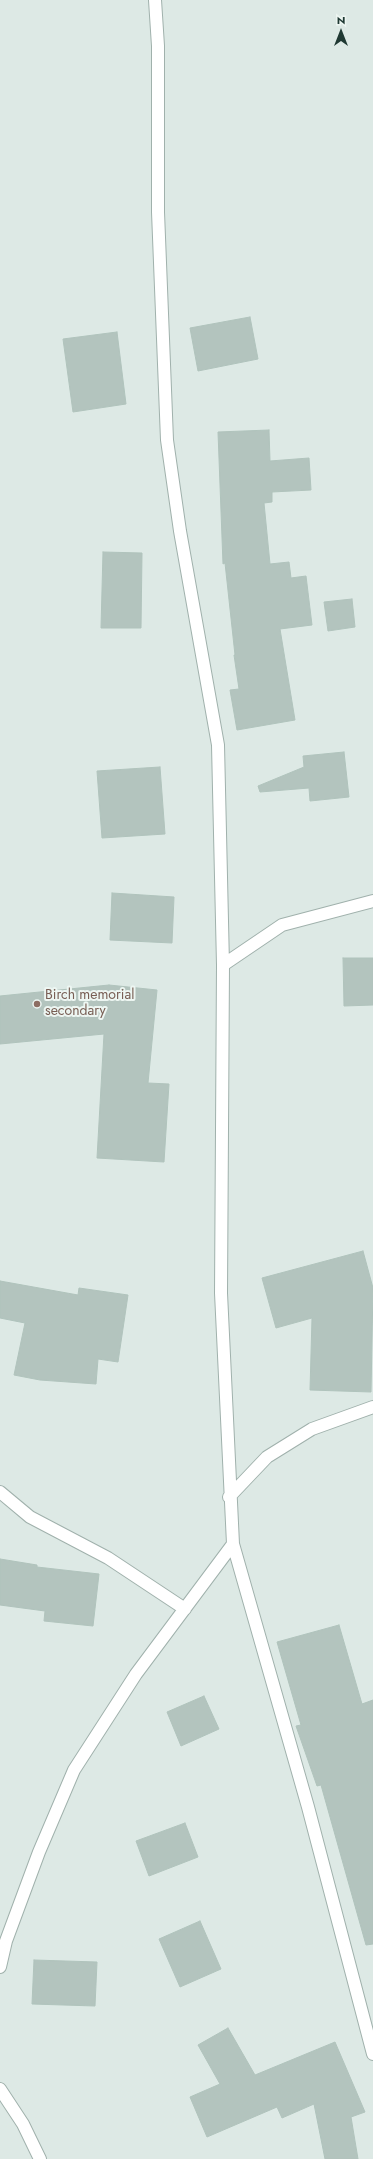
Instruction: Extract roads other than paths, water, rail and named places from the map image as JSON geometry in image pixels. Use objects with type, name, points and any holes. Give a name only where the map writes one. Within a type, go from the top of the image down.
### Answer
[{"type":"street","points":[[155,0],[158,46],[158,212],[166,440],[180,532],[218,745],[223,965],[221,1293],[232,1544],[308,1807],[373,2054]]},
{"type":"street","points":[[223,965],[282,925],[373,901]]},
{"type":"street","points":[[229,1497],[267,1457],[312,1429],[373,1407]]},
{"type":"street","points":[[0,1492],[30,1517],[108,1558],[185,1609]]},
{"type":"street","points":[[0,1967],[6,1941],[39,1852],[74,1770],[136,1674],[232,1544]]},
{"type":"street","points":[[0,2089],[23,2124],[40,2159]]},
{"type":"place","name":"Birch memorial secondary","points":[[37,1004]]}]
